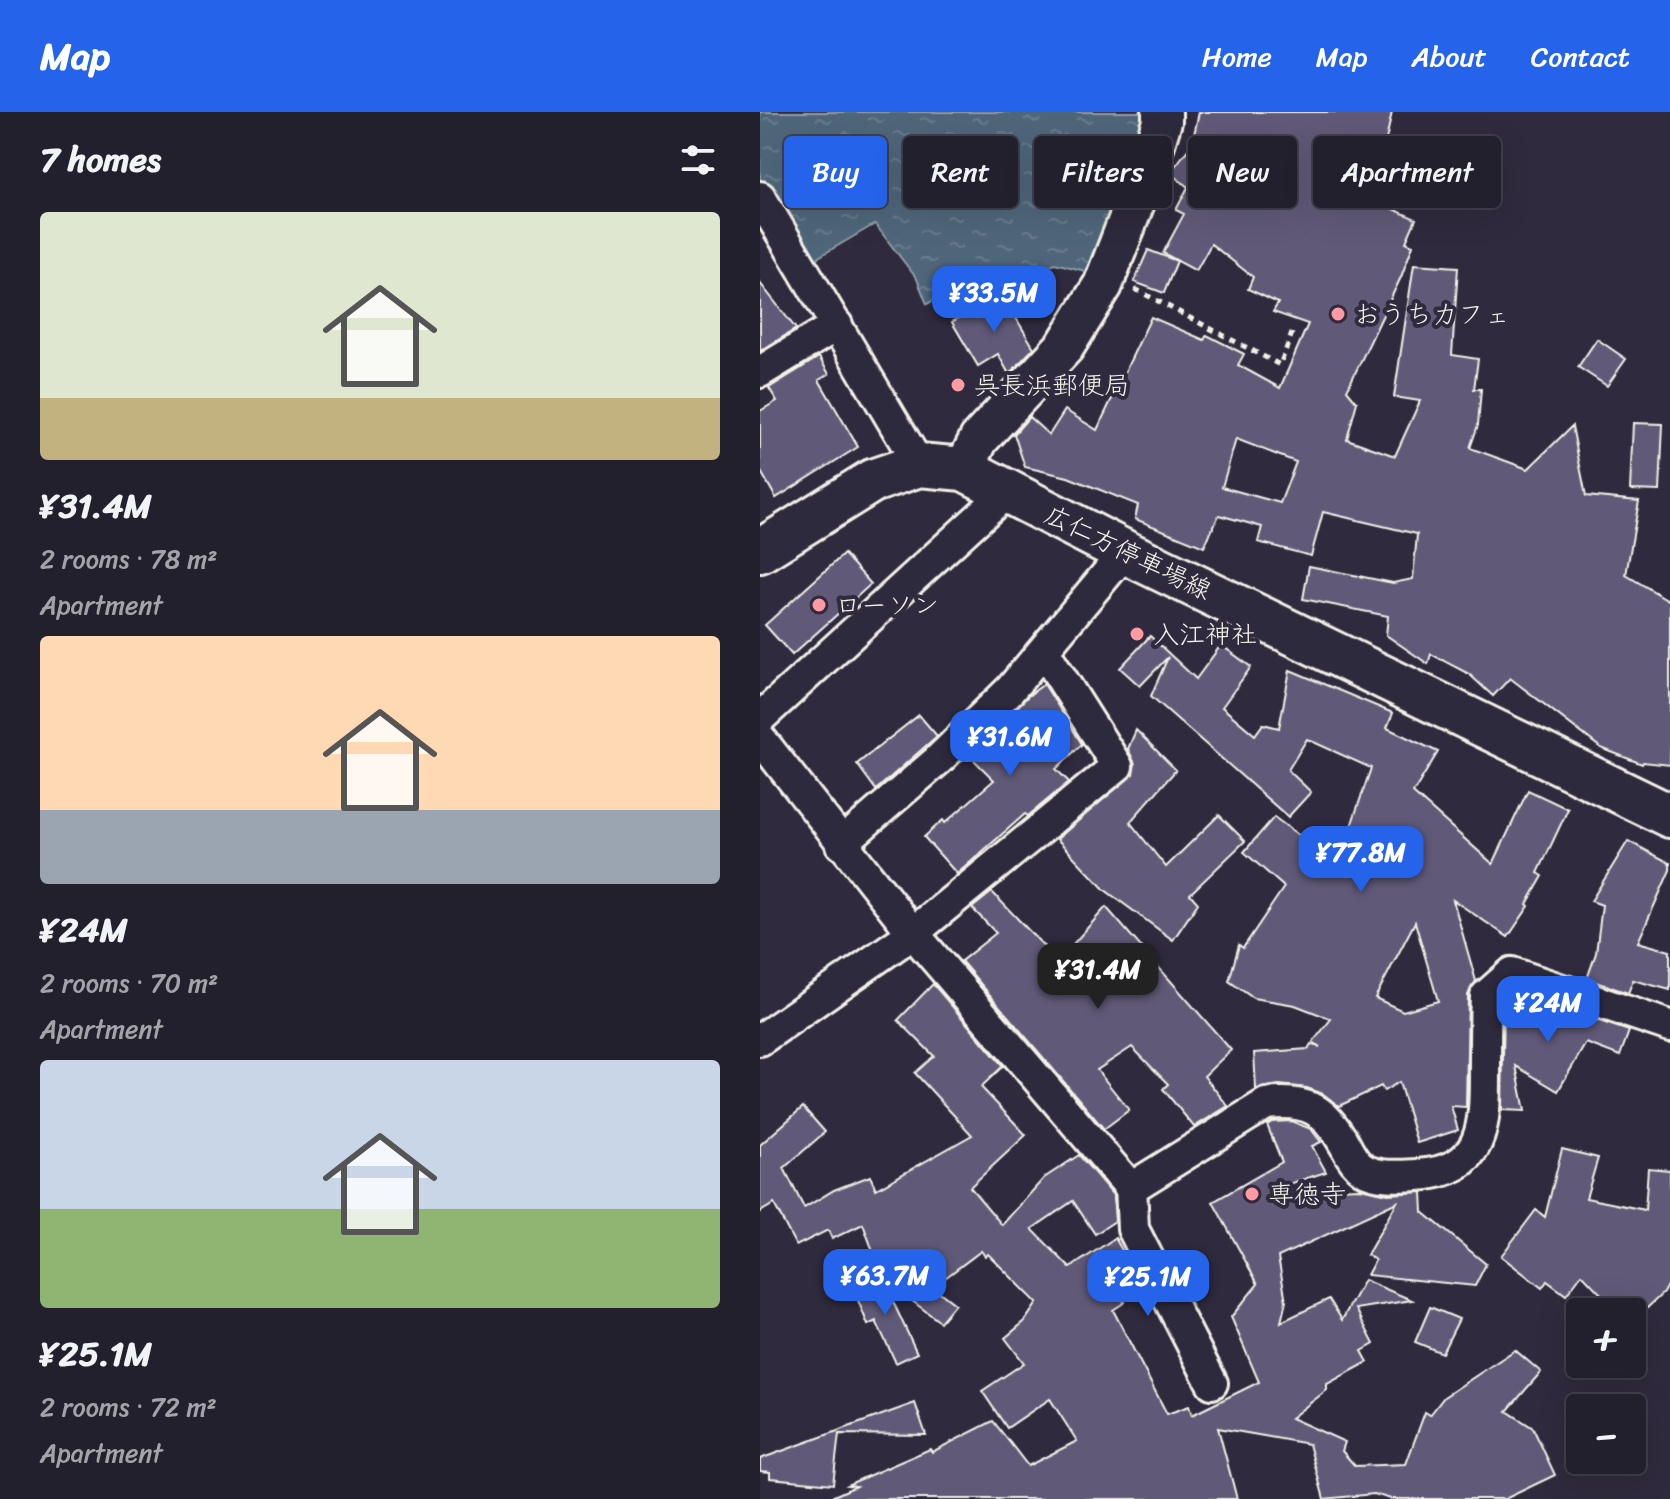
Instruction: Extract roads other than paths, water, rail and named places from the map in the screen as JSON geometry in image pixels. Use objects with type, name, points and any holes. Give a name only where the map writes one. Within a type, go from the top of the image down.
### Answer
[{"type":"main road","name":"広仁方停車場線","points":[[760,551],[872,481],[919,465],[964,469],[1125,552],[1670,816]]},
{"type":"street","points":[[964,469],[979,439],[1065,346],[1108,274],[1144,179],[1162,112]]},
{"type":"street","points":[[763,209],[837,325],[919,465]]},
{"type":"street","points":[[760,372],[837,325]]},
{"type":"street","points":[[760,718],[1007,492]]},
{"type":"street","points":[[841,844],[937,761],[1010,690],[1125,552]]},
{"type":"street","points":[[760,1040],[913,933],[1117,766],[1044,651]]},
{"type":"street","points":[[760,738],[913,933],[1131,1186],[1133,1229],[1212,1383]]},
{"type":"street","points":[[1131,1186],[1266,1104],[1286,1101],[1305,1103],[1318,1110],[1337,1131],[1352,1158],[1364,1169],[1392,1177],[1437,1174],[1465,1159],[1480,1135],[1486,1110],[1486,996],[1512,973],[1670,1026]]},
{"type":"water","points":[[760,112],[1146,112],[1141,136],[1034,136],[1034,208],[1116,208],[1093,273],[1055,263],[1004,288],[986,272],[927,304],[917,279],[875,224],[810,262],[760,183]]},
{"type":"place","name":"おうちカフェ","points":[[1338,314]]},
{"type":"place","name":"呉長浜郵便局","points":[[958,385]]},
{"type":"place","name":"ローソン","points":[[819,605]]},
{"type":"place","name":"入江神社","points":[[1137,634]]},
{"type":"place","name":"専徳寺","points":[[1252,1194]]}]
